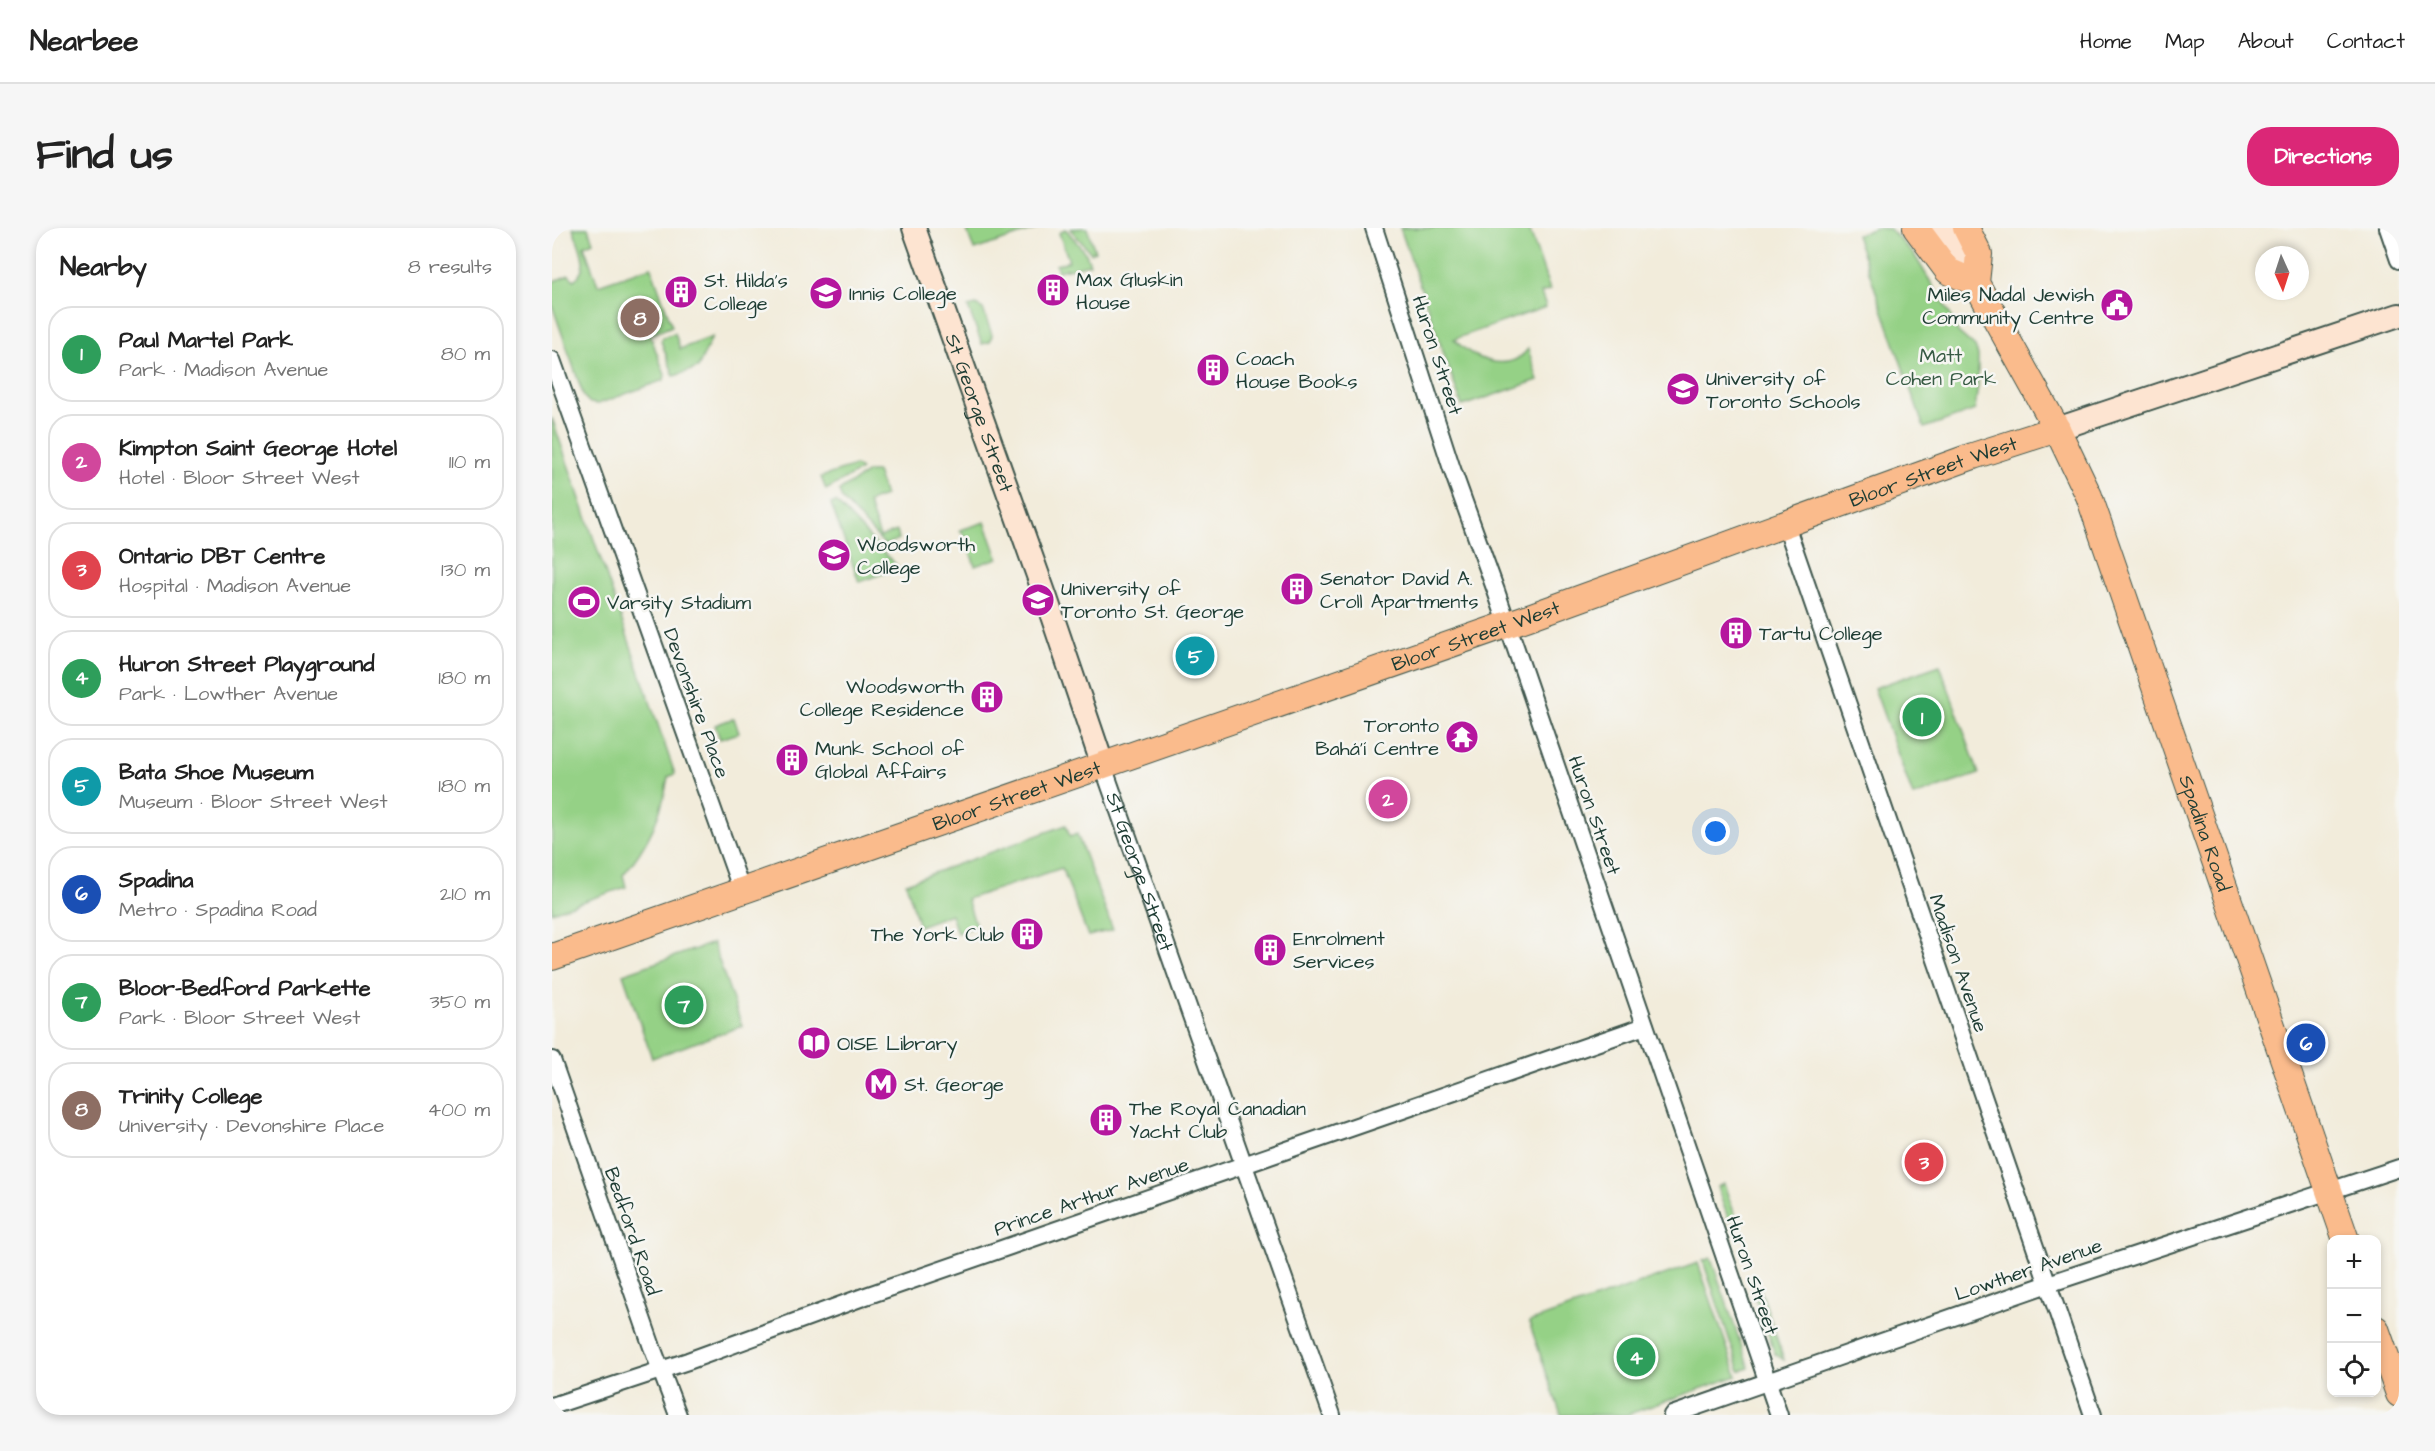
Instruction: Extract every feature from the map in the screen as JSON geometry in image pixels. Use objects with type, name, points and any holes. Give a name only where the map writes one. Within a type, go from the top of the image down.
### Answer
[{"type":"main road","points":[[1916,228],[1948,271],[1976,283],[1979,254],[1966,228]]},
{"type":"main road","name":"Spadina Road","points":[[1976,283],[2057,429],[2089,496],[2345,1235]]},
{"type":"main road","name":"Bloor Street West","points":[[552,957],[1506,625],[1973,456],[2057,429]]},
{"type":"main road","points":[[2381,1343],[2399,1394]]},
{"type":"street","name":"St George Street","points":[[914,228],[1332,1415]]},
{"type":"street","name":"Huron Street","points":[[1374,228],[1452,469],[1779,1415]]},
{"type":"street","points":[[1941,228],[1976,283]]},
{"type":"street","points":[[2388,228],[2399,260]]},
{"type":"street","name":"Bloor Street West","points":[[2057,429],[2399,315]]},
{"type":"street","name":"Devonshire Place","points":[[552,360],[742,891]]},
{"type":"street","name":"Madison Avenue","points":[[1786,525],[2093,1415]]},
{"type":"street","name":"Prince Arthur Avenue","points":[[552,1406],[662,1370],[873,1294],[1645,1026]]},
{"type":"street","name":"Bedford Road","points":[[552,1060],[636,1304],[678,1415]]},
{"type":"street","name":"Lowther Avenue","points":[[1672,1415],[2048,1284],[2399,1168]]},
{"type":"green space","points":[[573,228],[588,228],[593,242],[584,246],[598,285],[651,267],[672,326],[650,335],[665,375],[664,380],[598,404],[590,403],[584,397],[552,305],[552,282],[569,275],[574,280],[582,269],[582,256]]},
{"type":"green space","points":[[973,228],[1040,228],[974,250],[967,230]]},
{"type":"green space","points":[[1087,228],[1095,251],[1091,253],[1070,229]]},
{"type":"green space","points":[[1400,228],[1529,228],[1550,290],[1541,293],[1546,307],[1454,339],[1470,353],[1501,363],[1520,357],[1528,349],[1538,380],[1462,406]]},
{"type":"green space","name":"Matt Cohen Park","points":[[1876,228],[1890,229],[1915,256],[1950,314],[1958,332],[1975,347],[1978,355],[1978,385],[1975,410],[1924,428],[1856,235]]},
{"type":"green space","points":[[1066,229],[1086,254],[1090,264],[1058,271],[1056,265],[1069,261],[1059,233]]},
{"type":"green space","points":[[976,305],[983,309],[992,335],[990,342],[982,344],[968,307]]},
{"type":"green space","points":[[675,333],[680,349],[712,337],[698,368],[674,376],[661,341],[663,337]]},
{"type":"green space","name":"Varsity Stadium","points":[[552,418],[675,774],[668,777],[662,805],[647,841],[623,875],[626,887],[552,912]]},
{"type":"green space","points":[[855,466],[861,470],[826,490],[821,477]]},
{"type":"green space","points":[[868,472],[877,472],[885,496],[868,502],[880,537],[897,531],[899,539],[885,545],[842,499],[839,491]]},
{"type":"green space","points":[[836,502],[899,568],[859,582],[831,504]]},
{"type":"green space","points":[[985,522],[998,558],[975,566],[964,534],[960,530]]},
{"type":"green space","points":[[1940,665],[1979,774],[1913,796],[1874,688]]},
{"type":"green space","points":[[734,718],[739,733],[720,739],[715,725]]},
{"type":"green space","points":[[1066,825],[1070,837],[1077,834],[1113,930],[1088,936],[1062,868],[967,899],[976,926],[957,933],[951,914],[919,926],[906,883]]},
{"type":"green space","points":[[713,943],[742,1026],[652,1058],[623,974]]},
{"type":"green space","points":[[1724,1184],[1736,1218],[1729,1221],[1717,1187]]},
{"type":"green space","points":[[1711,1258],[1749,1368],[1740,1371],[1703,1261]]},
{"type":"green space","points":[[1698,1263],[1737,1376],[1626,1415],[1561,1415],[1529,1322]]},
{"type":"green space","points":[[1761,1291],[1784,1360],[1775,1354],[1754,1293]]},
{"type":"place","name":"Max Gluskin House","points":[[1053,290]]},
{"type":"place","name":"St. Hilda's College","points":[[681,292]]},
{"type":"place","name":"Innis College","points":[[826,293]]},
{"type":"place","name":"Miles Nadal Jewish Community Centre","points":[[2117,305]]},
{"type":"place","name":"Trinity College","points":[[640,318]]},
{"type":"place","name":"Coach House Books","points":[[1213,370]]},
{"type":"place","name":"University of Toronto Schools","points":[[1683,389]]},
{"type":"place","name":"Woodsworth College","points":[[834,555]]},
{"type":"place","name":"Senator David A. Croll Apartments","points":[[1297,589]]},
{"type":"place","name":"University of Toronto St. George","points":[[1038,600]]},
{"type":"place","name":"Varsity Stadium","points":[[584,602]]},
{"type":"place","name":"Tartu College","points":[[1736,633]]},
{"type":"place","name":"Bata Shoe Museum","points":[[1195,656]]},
{"type":"place","name":"Woodsworth College Residence","points":[[987,697]]},
{"type":"place","name":"Paul Martel Park","points":[[1922,717]]},
{"type":"place","name":"Toronto Bahá'í Centre","points":[[1462,737]]},
{"type":"place","name":"Munk School of Global Affairs","points":[[792,760]]},
{"type":"place","name":"Kimpton Saint George Hotel","points":[[1388,799]]},
{"type":"place","name":"The York Club","points":[[1027,934]]},
{"type":"place","name":"Enrolment Services","points":[[1270,950]]},
{"type":"place","name":"Bloor-Bedford Parkette","points":[[684,1005]]},
{"type":"place","name":"OISE Library","points":[[814,1043]]},
{"type":"place","name":"Spadina","points":[[2306,1043]]},
{"type":"place","name":"St. George","points":[[881,1084]]},
{"type":"place","name":"The Royal Canadian Yacht Club","points":[[1106,1120]]},
{"type":"place","name":"Ontario DBT Centre","points":[[1924,1162]]},
{"type":"place","name":"Huron Street Playground","points":[[1636,1357]]}]
